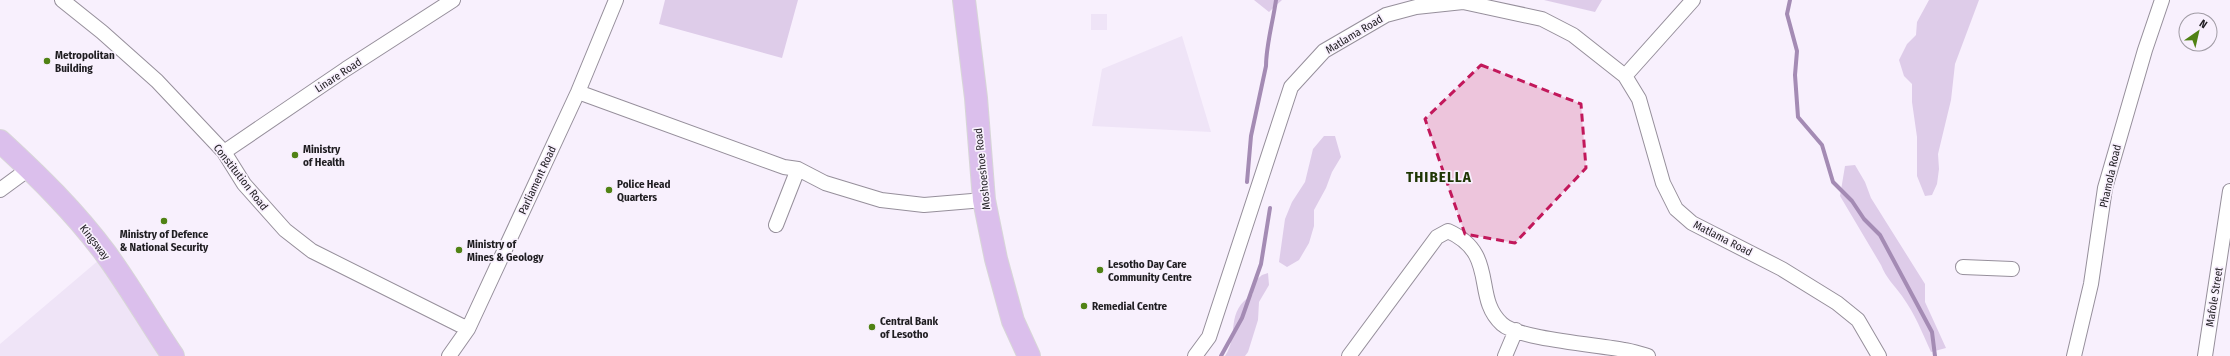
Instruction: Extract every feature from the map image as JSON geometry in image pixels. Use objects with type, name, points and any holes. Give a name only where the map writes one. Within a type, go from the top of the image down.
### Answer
[{"type":"main road","name":"Moshoeshoe Road","points":[[964,0],[976,98],[984,200],[996,259],[1013,321],[1029,356]]},
{"type":"main road","name":"Kingsway","points":[[0,141],[30,168],[68,208],[106,254],[173,356]]},
{"type":"street","name":"Constitution Road","points":[[62,0],[102,32],[157,81],[224,152],[260,204],[285,230],[312,251],[468,329]]},
{"type":"street","name":"Linare Road","points":[[224,152],[346,69],[453,0]]},
{"type":"street","name":"Parliament Road","points":[[449,356],[468,329],[578,92],[616,0]]},
{"type":"street","points":[[1625,76],[1693,0]]},
{"type":"street","name":"Phamola Road","points":[[2074,356],[2091,284],[2105,188],[2145,50],[2162,0]]},
{"type":"street","name":"Matlama Road","points":[[1195,356],[1209,337],[1291,87],[1324,51],[1386,15],[1416,7],[1463,2],[1542,19],[1573,35],[1625,76],[1639,99],[1663,183],[1676,209],[1692,223],[1782,269],[1837,303],[1858,320],[1879,356]]},
{"type":"street","points":[[578,92],[772,162],[798,169],[837,187],[881,200],[924,205],[984,200]]},
{"type":"street","points":[[0,190],[30,168]]},
{"type":"street","points":[[776,225],[798,169]]},
{"type":"street","name":"Mafole Street","points":[[2205,356],[2230,191]]},
{"type":"street","points":[[1349,356],[1437,237],[1448,231],[1459,236],[1477,256],[1484,274],[1486,295],[1492,313],[1503,326],[1540,337],[1625,350],[1648,356]]},
{"type":"street","points":[[1963,267],[2012,269]]},
{"type":"street","points":[[1505,356],[1516,330]]},
{"type":"highlighted area","points":[[1481,65],[1581,104],[1586,168],[1515,243],[1465,234],[1425,119]]},
{"type":"shaded area","points":[[665,0],[798,0],[782,58],[659,24]]},
{"type":"shaded area","points":[[1254,0],[1282,0],[1269,12]]},
{"type":"shaded area","points":[[1544,0],[1602,0],[1595,12]]},
{"type":"shaded area","points":[[1929,0],[1979,0],[1955,64],[1951,100],[1938,154],[1939,169],[1937,184],[1932,195],[1925,196],[1917,176],[1917,137],[1912,102],[1912,84],[1904,76],[1899,60],[1907,44],[1916,35],[1917,22]]},
{"type":"shaded area","points":[[1091,14],[1107,14],[1107,30],[1091,30]]},
{"type":"shaded area","points":[[1182,36],[1211,132],[1092,126],[1102,69]]},
{"type":"shaded area","points":[[1324,136],[1335,136],[1341,157],[1332,172],[1326,188],[1314,210],[1314,226],[1309,243],[1299,260],[1287,267],[1279,262],[1285,219],[1292,202],[1305,182],[1313,149]]},
{"type":"shaded area","points":[[1855,165],[1865,182],[1871,198],[1925,284],[1925,302],[1946,348],[1931,352],[1911,310],[1885,274],[1840,196],[1845,166]]},
{"type":"shaded area","points":[[106,254],[173,356],[0,356],[0,344]]},
{"type":"shaded area","points":[[1268,273],[1269,285],[1259,302],[1258,320],[1248,352],[1245,356],[1225,356],[1232,340],[1235,316],[1238,308],[1253,294],[1253,283],[1262,275]]},
{"type":"waterway","points":[[1247,182],[1251,136],[1266,66],[1268,42],[1276,0]]},
{"type":"waterway","points":[[1790,0],[1787,14],[1797,51],[1795,75],[1798,117],[1822,145],[1833,182],[1852,201],[1864,219],[1880,235],[1932,332],[1935,356]]},
{"type":"waterway","points":[[1221,356],[1242,318],[1261,264],[1270,208]]},
{"type":"place","name":"Metropolitan Building","points":[[47,61]]},
{"type":"place","name":"Ministry of Health","points":[[295,155]]},
{"type":"place","name":"Police Head Quarters","points":[[609,190]]},
{"type":"place","name":"Ministry of Defence & National Security","points":[[164,221]]},
{"type":"place","name":"Ministry of Mines & Geology","points":[[459,250]]},
{"type":"place","name":"Lesotho Day Care Community Centre","points":[[1100,270]]},
{"type":"place","name":"Remedial Centre","points":[[1084,306]]},
{"type":"place","name":"Central Bank of Lesotho","points":[[872,327]]},
{"type":"district","name":"THIBELLA","points":[[1439,177]]}]
